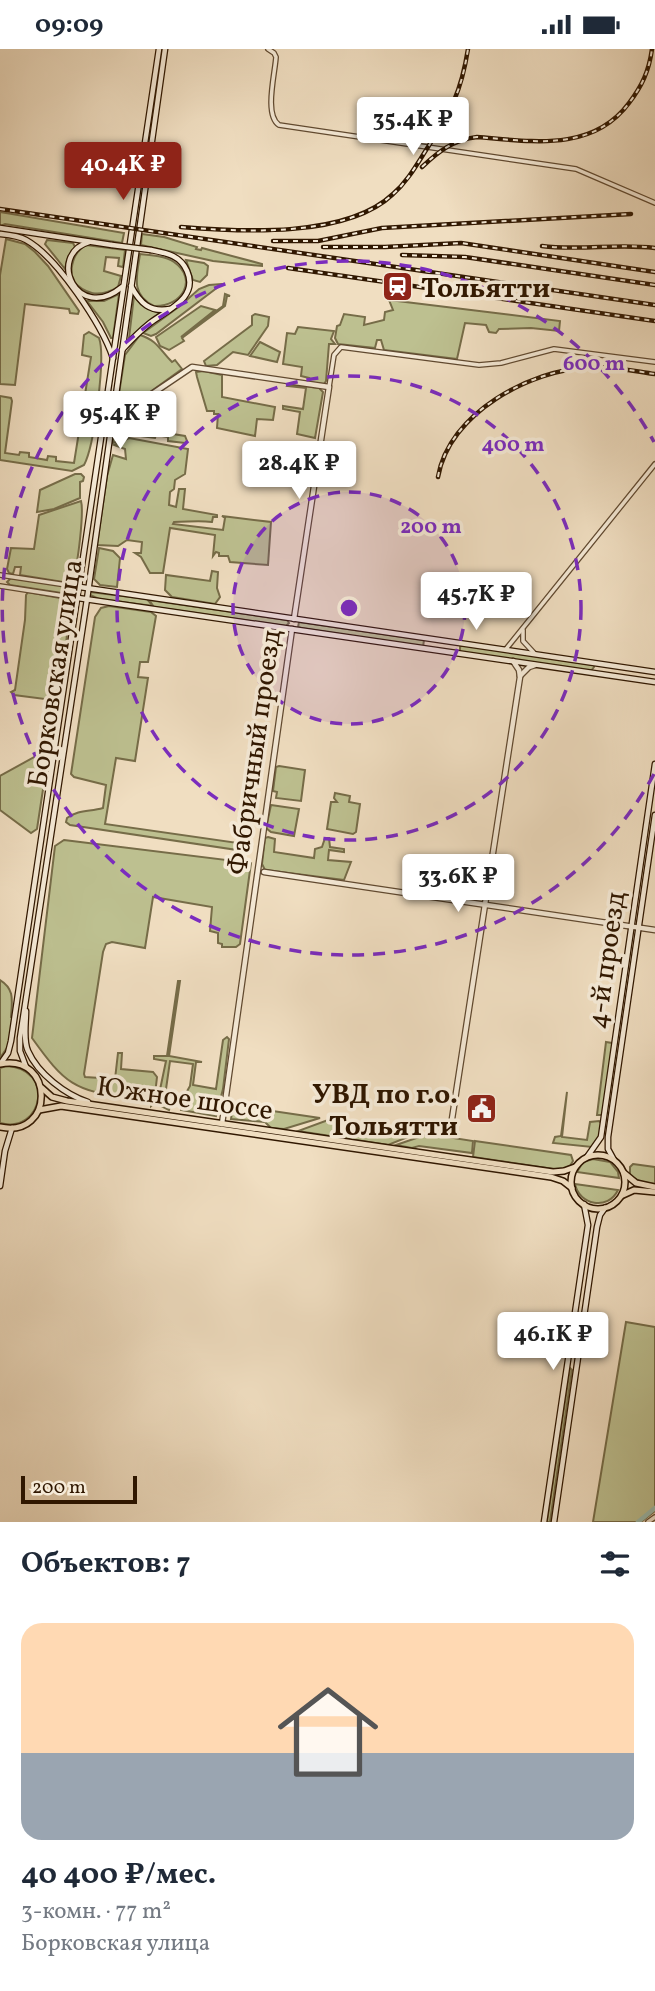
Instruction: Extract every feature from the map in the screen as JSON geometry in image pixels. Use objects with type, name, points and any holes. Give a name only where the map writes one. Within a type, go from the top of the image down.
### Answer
[{"type":"main road","name":"Борковская улица","points":[[1,1063],[8,1053],[11,1041],[159,49]]},
{"type":"main road","name":"Борковская улица","points":[[26,1067],[20,1051],[20,1038],[89,589],[165,49]]},
{"type":"main road","points":[[0,231],[151,250],[176,256],[182,261],[189,274],[189,286],[184,299],[151,323],[122,351]]},
{"type":"main road","points":[[0,231],[21,238],[50,259],[97,322],[113,359]]},
{"type":"main road","points":[[37,248],[37,239],[43,236]]},
{"type":"main road","points":[[75,240],[79,244],[68,271],[69,279],[79,292],[102,298],[115,293],[123,286]]},
{"type":"main road","points":[[77,249],[91,242]]},
{"type":"main road","points":[[131,285],[146,306],[159,310],[174,308]]},
{"type":"main road","points":[[111,421],[192,367],[329,387]]},
{"type":"main road","name":"Фабричный проезд","points":[[222,1123],[329,387]]},
{"type":"main road","points":[[80,587],[655,672]]},
{"type":"main road","points":[[78,598],[654,683]]},
{"type":"main road","points":[[446,652],[451,647],[448,642]]},
{"type":"main road","points":[[459,654],[457,650],[461,643]]},
{"type":"main road","points":[[450,1132],[520,677],[513,661]]},
{"type":"main road","points":[[597,674],[599,663]]},
{"type":"main road","points":[[520,677],[535,664]]},
{"type":"main road","name":"4-й проезд","points":[[587,1157],[601,1137],[655,764]]},
{"type":"main road","name":"4-й проезд","points":[[614,1160],[608,1149],[608,1137],[655,814]]},
{"type":"main road","points":[[647,820],[654,821]]},
{"type":"main road","points":[[42,837],[50,838]]},
{"type":"main road","points":[[264,872],[655,930]]},
{"type":"main road","points":[[26,996],[26,1043],[34,1060],[61,1090],[71,1097],[95,1105]]},
{"type":"main road","points":[[0,1127],[12,1129],[29,1122],[39,1109],[42,1099],[42,1088],[37,1078],[26,1067],[1,1063]]},
{"type":"main road","name":"Южное шоссе","points":[[42,1088],[58,1099],[95,1105],[553,1172],[575,1167]]},
{"type":"main road","name":"Южное шоссе","points":[[39,1109],[61,1106],[551,1177],[572,1188]]},
{"type":"main road","points":[[0,1186],[5,1151],[12,1129]]},
{"type":"main road","points":[[544,1522],[588,1225],[584,1204],[572,1188],[575,1167],[587,1157],[603,1155],[614,1160],[636,1183],[655,1187]]},
{"type":"main road","points":[[620,1197],[625,1185],[624,1173]]},
{"type":"main road","points":[[554,1522],[600,1215],[620,1197],[634,1191],[655,1192]]},
{"type":"main road","points":[[584,1204],[598,1209],[605,1208]]},
{"type":"main road","points":[[578,1293],[587,1294]]},
{"type":"main road","points":[[569,1356],[578,1358]]},
{"type":"street","points":[[268,49],[276,57],[271,112],[274,122],[279,125],[576,169],[654,203]]},
{"type":"street","points":[[329,387],[334,355],[341,347],[479,365],[501,363],[554,349],[655,362]]},
{"type":"street","points":[[506,649],[655,464]]},
{"type":"street","points":[[0,575],[80,587]]},
{"type":"street","points":[[0,586],[78,598]]},
{"type":"street","points":[[523,629],[523,641],[535,654]]},
{"type":"street","points":[[648,1522],[655,1517]]},
{"type":"green space","points":[[0,212],[124,233],[122,243],[5,224],[0,226]]},
{"type":"green space","points":[[142,234],[164,237],[197,247],[196,249],[202,248],[262,266],[213,261],[141,245]]},
{"type":"green space","points":[[6,239],[25,244],[35,252],[79,311],[78,314],[70,313],[69,309],[25,304],[15,385],[0,384],[0,275]]},
{"type":"green space","points":[[47,240],[73,243],[75,247],[65,269],[45,244]]},
{"type":"green space","points":[[86,245],[125,250],[123,267],[118,266],[119,258],[106,257],[104,271],[121,276],[118,287],[98,294],[82,289],[71,279],[72,264],[76,255]]},
{"type":"green space","points":[[140,254],[166,258],[181,269],[186,284],[184,291],[173,302],[154,306],[141,296],[137,284]]},
{"type":"green space","points":[[186,260],[208,266],[207,275],[200,282],[193,280]]},
{"type":"green space","points":[[222,284],[156,334],[151,336],[143,333],[199,289]]},
{"type":"green space","points":[[119,294],[111,338],[87,301],[104,301]]},
{"type":"green space","points":[[225,294],[230,296],[227,296],[225,306],[182,338],[184,341],[169,350],[160,346],[156,337],[201,306],[215,310],[181,337],[223,306]]},
{"type":"green space","points":[[134,296],[145,307],[161,314],[129,338]]},
{"type":"green space","points":[[389,300],[560,321],[559,331],[499,329],[496,333],[489,332],[486,325],[465,323],[457,359],[384,350],[381,340],[377,340],[375,348],[338,344],[335,338],[337,326],[344,314],[365,317],[364,325],[384,320],[385,312],[393,310]]},
{"type":"green space","points":[[255,314],[269,317],[268,326],[248,355],[233,352],[217,365],[206,366],[204,361],[252,325],[252,316]]},
{"type":"green space","points":[[298,327],[334,331],[331,339],[335,344],[329,344],[324,384],[307,382],[309,378],[301,376],[302,367],[283,364],[287,333],[295,334]]},
{"type":"green space","points":[[89,332],[99,338],[101,363],[95,422],[84,465],[72,471],[0,460],[0,396],[11,398],[12,401],[5,453],[29,453],[29,457],[47,460],[48,456],[56,457],[56,461],[74,463],[91,357],[82,355],[84,335]]},
{"type":"green space","points":[[140,335],[155,343],[182,369],[121,413],[116,413],[125,355]]},
{"type":"green space","points":[[260,342],[280,352],[277,362],[250,356]]},
{"type":"green space","points":[[196,372],[222,375],[222,397],[275,407],[273,420],[257,419],[255,436],[217,428],[218,414],[207,411],[197,377]]},
{"type":"green space","points":[[287,386],[319,388],[323,392],[315,438],[297,434],[300,412],[283,409],[283,406],[303,409],[306,388]]},
{"type":"green space","points":[[132,414],[144,416],[142,429],[185,436],[187,441],[168,441],[168,437],[156,435],[155,438],[133,435],[113,443],[114,425]]},
{"type":"green space","points":[[129,438],[188,449],[185,474],[175,480],[169,505],[176,507],[179,489],[185,489],[183,509],[217,517],[213,517],[212,522],[173,524],[223,530],[225,518],[222,516],[271,522],[268,565],[230,562],[228,556],[219,556],[216,552],[213,556],[215,535],[170,528],[163,573],[150,573],[141,557],[135,553],[141,553],[142,542],[127,540],[118,546],[97,545],[107,476],[113,455],[126,459],[125,449],[114,445]]},
{"type":"green space","points":[[75,474],[84,477],[80,482],[80,498],[54,509],[37,512],[40,490]]},
{"type":"green space","points":[[81,501],[80,539],[73,577],[63,582],[20,575],[21,567],[15,567],[13,574],[9,573],[7,569],[11,548],[34,549],[39,515]]},
{"type":"green space","points":[[99,548],[113,551],[120,558],[117,587],[100,585],[94,579]]},
{"type":"green space","points":[[212,571],[218,572],[217,588],[220,597],[215,604],[172,597],[165,590],[166,575],[210,581]]},
{"type":"green space","points":[[11,578],[65,586],[75,592],[68,594],[10,585],[7,582]]},
{"type":"green space","points":[[28,592],[60,598],[70,606],[60,701],[14,695],[11,692],[15,690]]},
{"type":"green space","points":[[90,592],[147,599],[153,606],[99,599],[88,594]]},
{"type":"green space","points":[[149,600],[287,620],[289,623],[286,626],[154,607]]},
{"type":"green space","points":[[109,606],[151,612],[156,616],[148,662],[140,662],[138,677],[148,678],[135,761],[116,758],[105,824],[245,844],[244,851],[70,825],[66,822],[67,818],[76,813],[103,808],[106,785],[71,774],[95,617],[101,608]]},
{"type":"green space","points":[[299,622],[424,640],[423,647],[301,628],[298,627]]},
{"type":"green space","points":[[462,645],[594,667],[591,671],[460,652]]},
{"type":"green space","points":[[45,751],[47,763],[37,829],[31,833],[0,810],[0,776]]},
{"type":"green space","points":[[276,767],[305,770],[301,801],[276,798],[277,792],[273,791]]},
{"type":"green space","points":[[335,793],[350,796],[349,802],[360,804],[356,832],[353,834],[327,829],[331,802],[337,802]]},
{"type":"green space","points":[[271,805],[299,809],[294,836],[271,832],[266,828]]},
{"type":"green space","points":[[265,838],[275,839],[274,852],[314,858],[315,849],[322,847],[325,838],[329,838],[330,847],[344,849],[344,852],[329,850],[328,860],[351,862],[344,880],[265,870],[262,864]]},
{"type":"green space","points":[[64,840],[251,863],[240,944],[236,947],[222,947],[222,944],[218,943],[218,933],[210,931],[212,907],[153,897],[145,948],[112,942],[106,944],[84,1074],[85,1077],[115,1079],[118,1053],[122,1053],[121,1069],[153,1072],[157,1077],[154,1103],[151,1106],[151,1098],[144,1092],[131,1091],[130,1098],[96,1092],[72,1083],[53,1066],[32,1038],[55,846]]},
{"type":"green space","points":[[0,980],[10,991],[11,1017],[14,1018],[9,1045],[0,1058]]},
{"type":"green space","points":[[178,981],[169,1056],[202,1062],[196,1062],[193,1085],[216,1089],[223,1040],[227,1037],[229,1039],[223,1089],[216,1116],[181,1110],[182,1100],[190,1086],[193,1064],[170,1061],[166,1089],[169,1098],[172,1098],[169,1110],[157,1104],[166,1061],[154,1059],[154,1056],[167,1056]]},
{"type":"green space","points":[[606,1042],[613,1045],[603,1115],[597,1115]]},
{"type":"green space","points":[[6,1066],[22,1070],[32,1077],[37,1088],[38,1100],[34,1111],[15,1124],[0,1123],[0,1068]]},
{"type":"green space","points":[[567,1092],[562,1137],[587,1140],[590,1122],[599,1121],[600,1137],[592,1147],[553,1143],[555,1137],[561,1136]]},
{"type":"green space","points":[[233,1106],[320,1118],[284,1129],[271,1128],[265,1122],[231,1119]]},
{"type":"green space","points":[[328,1120],[418,1133],[388,1145],[298,1131]]},
{"type":"green space","points":[[428,1134],[473,1141],[472,1153],[396,1145]]},
{"type":"green space","points":[[475,1141],[571,1155],[573,1161],[570,1166],[561,1170],[473,1157]]},
{"type":"green space","points":[[593,1159],[610,1162],[619,1178],[577,1172],[583,1162]]},
{"type":"green space","points":[[633,1164],[655,1167],[655,1184],[641,1182],[630,1176],[630,1167]]},
{"type":"green space","points":[[575,1184],[618,1190],[608,1201],[594,1203],[582,1197]]},
{"type":"green space","points":[[626,1322],[655,1327],[655,1511],[641,1522],[593,1522]]},
{"type":"green space","points":[[570,1368],[572,1370],[550,1522],[547,1522]]},
{"type":"waterway","points":[[638,1522],[655,1508]]},
{"type":"railway","points":[[181,227],[293,229],[349,218],[373,208],[403,184],[436,134],[458,90],[468,49]]},
{"type":"railway","points":[[422,167],[447,147],[468,138],[559,140],[579,137],[597,130],[614,119],[634,97],[647,71],[652,49]]},
{"type":"railway","points":[[0,209],[655,305]]},
{"type":"railway","points":[[273,241],[318,241],[382,228],[631,214]]},
{"type":"railway","points":[[323,247],[461,243],[655,272]]},
{"type":"railway","points":[[542,246],[655,248]]},
{"type":"railway","points":[[402,255],[465,257],[655,285]]},
{"type":"railway","points":[[288,268],[655,321]]},
{"type":"railway","points":[[438,477],[445,454],[458,433],[475,415],[518,386],[542,376],[590,367],[655,374]]},
{"type":"place","name":"Тольятти","points":[[398,287]]},
{"type":"place","name":"УВД по г.о. Тольятти","points":[[481,1109]]}]
